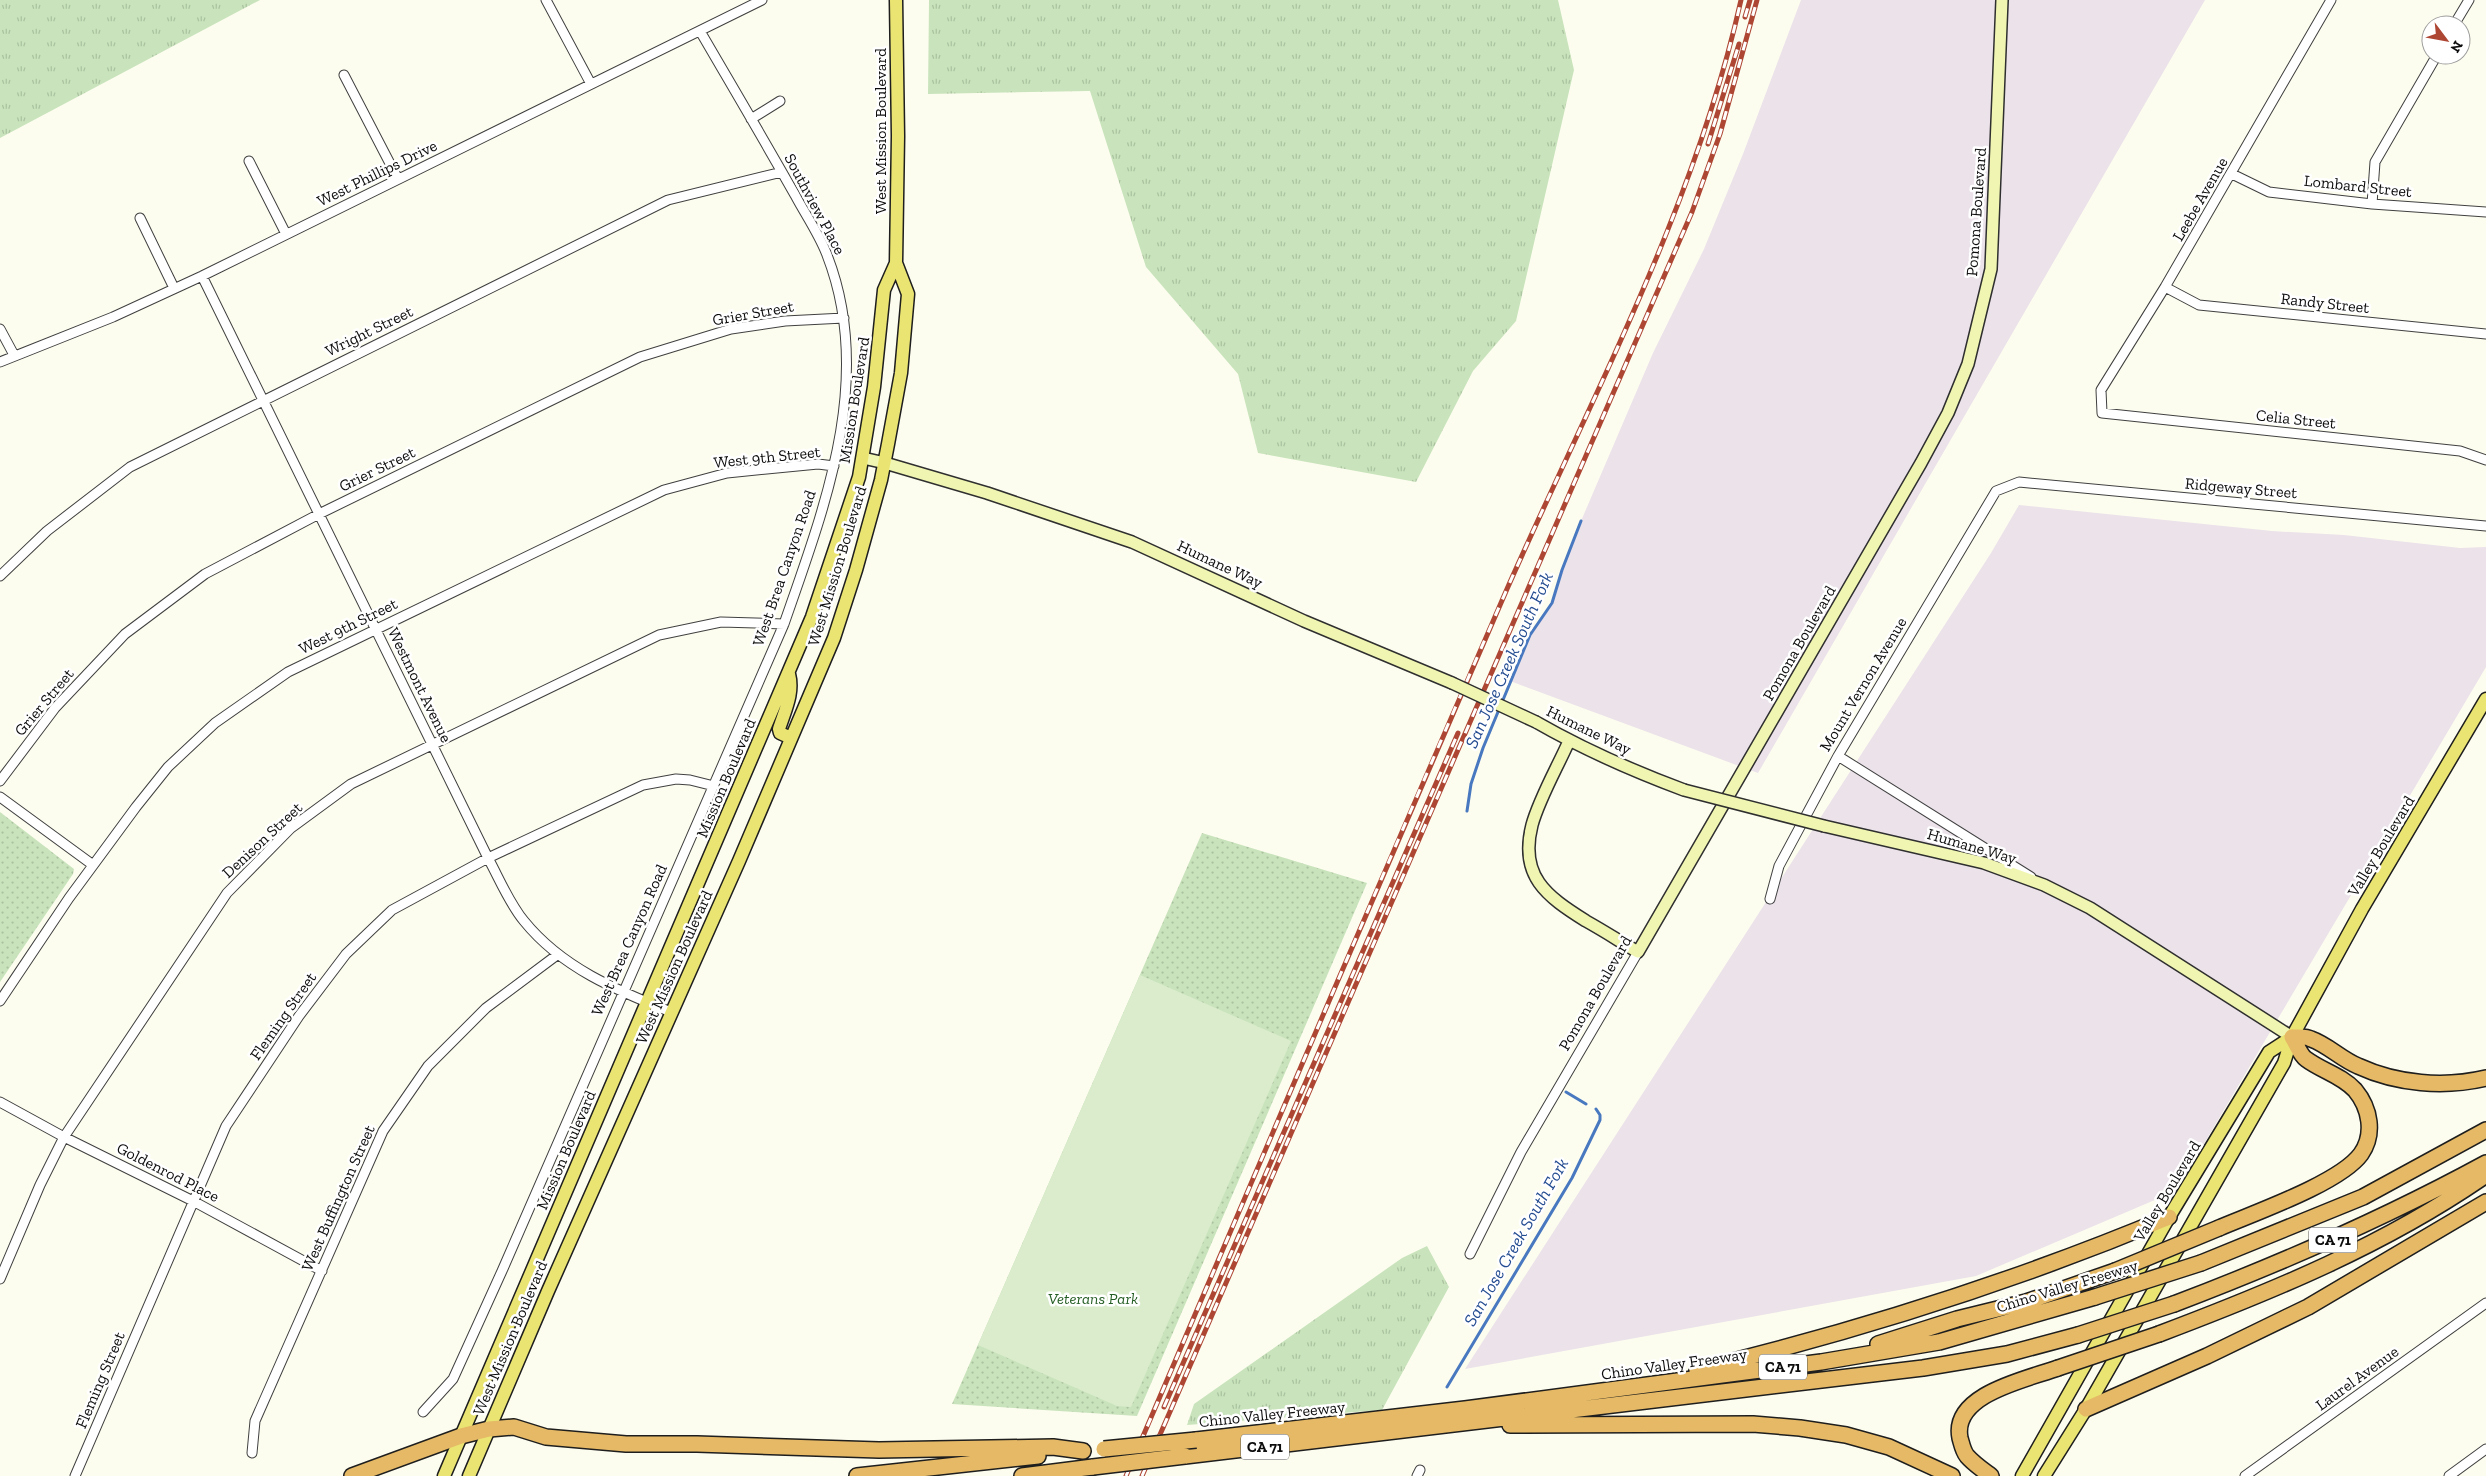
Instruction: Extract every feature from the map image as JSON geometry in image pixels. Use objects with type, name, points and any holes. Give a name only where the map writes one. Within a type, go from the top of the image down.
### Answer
[{"type":"highway","points":[[2292,1037],[2310,1038],[2356,1066],[2386,1077],[2432,1084],[2469,1082],[2486,1078]]},
{"type":"highway","points":[[1821,1362],[1957,1319],[2026,1302],[2115,1270],[2312,1188],[2353,1162],[2366,1144],[2370,1131],[2369,1120],[2355,1091],[2342,1079],[2304,1058],[2292,1037]]},
{"type":"highway","name":"Chino Valley Freeway","points":[[857,1476],[1465,1409],[1821,1362],[1939,1342],[2095,1297],[2201,1263],[2363,1197],[2486,1130]]},
{"type":"highway","name":"Chino Valley Freeway","points":[[1022,1476],[1923,1368],[2007,1354],[2078,1335],[2174,1304],[2262,1270],[2398,1210],[2486,1163]]},
{"type":"highway","points":[[1991,1476],[1967,1456],[1963,1448],[1959,1430],[1965,1412],[1970,1405],[1990,1393],[2159,1334],[2265,1294],[2406,1225],[2451,1200],[2486,1175]]},
{"type":"highway","points":[[2086,1409],[2199,1360],[2308,1307],[2486,1202]]},
{"type":"highway","points":[[1618,1389],[1794,1347],[1873,1324],[2121,1238],[2170,1218]]},
{"type":"highway","points":[[1475,1422],[1513,1425],[1753,1424],[1800,1428],[1846,1435],[1888,1447],[1952,1476]]},
{"type":"highway","points":[[352,1476],[461,1436],[489,1429],[514,1427],[546,1437],[626,1444],[697,1444],[879,1450],[1052,1447],[1083,1451]]},
{"type":"main road","name":"West Mission Boulevard","points":[[896,0],[898,136],[896,263]]},
{"type":"main road","name":"Mission Boulevard","points":[[444,1476],[812,617],[863,458],[878,359],[884,290],[896,263]]},
{"type":"main road","points":[[885,462],[900,373],[908,294],[896,263]]},
{"type":"main road","name":"West Mission Boulevard","points":[[469,1476],[671,1012],[739,861],[834,638],[845,606],[885,462]]},
{"type":"main road","points":[[788,674],[791,693],[779,729],[784,735],[791,738]]},
{"type":"main road","name":"Valley Boulevard","points":[[2044,1476],[2086,1409],[2284,1063],[2292,1037],[2362,909],[2486,699]]},
{"type":"main road","name":"Valley Boulevard","points":[[2022,1476],[2170,1218],[2269,1052],[2292,1037]]},
{"type":"street","points":[[546,0],[591,84]]},
{"type":"street","name":"West Phillips Drive","points":[[0,362],[113,317],[202,276],[762,0]]},
{"type":"street","name":"Pomona Boulevard","points":[[1470,1254],[1521,1152],[1921,463],[1948,413],[1968,364],[1991,269],[2002,0]]},
{"type":"street","name":"Leebe Avenue","points":[[2102,413],[2101,390],[2232,174],[2331,0]]},
{"type":"street","points":[[2460,15],[2469,0]]},
{"type":"street","name":"Southview Place","points":[[700,31],[782,172],[826,254],[838,291],[844,318],[848,355],[846,399],[834,466]]},
{"type":"street","points":[[2372,204],[2375,162],[2431,65]]},
{"type":"street","points":[[344,74],[398,179]]},
{"type":"street","points":[[751,119],[780,101]]},
{"type":"street","points":[[249,161],[286,234]]},
{"type":"street","name":"Wright Street","points":[[0,576],[47,530],[130,467],[668,200],[782,172]]},
{"type":"street","name":"Lombard Street","points":[[2232,174],[2269,192],[2372,204],[2486,212]]},
{"type":"street","points":[[140,218],[174,288]]},
{"type":"street","name":"Westmont Avenue","points":[[202,276],[488,858],[523,920],[557,955],[601,983],[671,1012]]},
{"type":"street","name":"Randy Street","points":[[2165,287],[2199,305],[2486,334]]},
{"type":"street","name":"Grier Street","points":[[0,782],[55,708],[125,634],[205,574],[319,514],[640,357],[731,329],[786,321],[844,318]]},
{"type":"street","points":[[0,329],[14,355]]},
{"type":"street","name":"Celia Street","points":[[2102,413],[2460,452],[2486,460]]},
{"type":"street","name":"Humane Way","points":[[863,458],[885,462],[1062,517],[1132,542],[1304,621],[1536,722],[1569,741],[1645,776],[1684,790],[1824,826],[1984,863],[2044,885],[2090,908],[2292,1037]]},
{"type":"street","name":"West 9th Street","points":[[0,1001],[93,865],[168,767],[215,723],[288,672],[664,490],[727,473],[810,464],[834,466]]},
{"type":"street","name":"West Brea Canyon Road","points":[[424,1412],[453,1379],[714,786],[784,624],[808,556],[834,466]]},
{"type":"street","name":"Ridgeway Street","points":[[1996,491],[2019,482],[2486,526]]},
{"type":"street","name":"Mount Vernon Avenue","points":[[1770,899],[1779,866],[1838,756],[1996,491]]},
{"type":"street","points":[[2486,521],[2486,526]]},
{"type":"street","name":"Denison Street","points":[[0,1279],[40,1185],[64,1137],[227,893],[291,828],[351,784],[659,635],[721,622],[784,624]]},
{"type":"street","points":[[1569,741],[1532,823],[1528,855],[1531,868],[1539,885],[1556,901],[1638,952]]},
{"type":"street","points":[[1838,756],[2044,885]]},
{"type":"street","name":"Fleming Street","points":[[76,1476],[226,1126],[299,1016],[346,954],[392,910],[488,858],[643,785],[676,779],[714,786]]},
{"type":"street","points":[[0,797],[93,865]]},
{"type":"street","name":"West Buffington Street","points":[[252,1453],[256,1421],[383,1131],[428,1066],[486,1008],[557,955]]},
{"type":"street","name":"Goldenrod Place","points":[[0,1102],[64,1137],[193,1201],[322,1271]]},
{"type":"street","name":"Laurel Avenue","points":[[2245,1476],[2486,1303]]},
{"type":"street","points":[[2449,1476],[2486,1449]]},
{"type":"shaded area","points":[[1801,0],[2205,0],[1758,773],[1510,681],[1530,635],[1552,603],[1562,570],[1581,521],[1653,353],[1704,249],[1743,154]]},
{"type":"shaded area","points":[[2019,505],[2272,531],[2344,535],[2460,548],[2486,547],[2486,667],[2176,1191],[1976,1276],[1465,1369],[1991,553]]},
{"type":"green space","points":[[0,0],[260,0],[0,138]]},
{"type":"green space","points":[[929,0],[1558,0],[1574,70],[1516,321],[1473,371],[1416,482],[1258,453],[1238,374],[1146,267],[1090,91],[928,94]]},
{"type":"green space","points":[[0,812],[74,869],[73,874],[0,982]]},
{"type":"green space","name":"Veterans Park","points":[[1202,833],[1367,883],[1137,1416],[952,1404]]},
{"type":"green space","name":"Veterans Park","points":[[1140,975],[1291,1041],[1131,1407],[1117,1406],[978,1345]]},
{"type":"green space","points":[[1427,1246],[1449,1287],[1382,1410],[1187,1425],[1194,1404],[1402,1258]]},
{"type":"waterway","name":"San Jose Creek South Fork","points":[[1467,811],[1471,784],[1483,748],[1530,635],[1552,603],[1562,570],[1581,521]]},
{"type":"waterway","name":"San Jose Creek South Fork","points":[[1566,1092],[1586,1104]]},
{"type":"waterway","name":"San Jose Creek South Fork","points":[[1447,1387],[1572,1178],[1600,1120],[1600,1115],[1596,1109]]},
{"type":"railway","points":[[1126,1476],[1507,589],[1639,300],[1697,152],[1721,77],[1741,0]]},
{"type":"railway","points":[[1745,17],[1750,0]]},
{"type":"railway","points":[[1142,1476],[1692,212],[1720,134],[1757,0]]},
{"type":"railway","points":[[1708,144],[1739,44]]},
{"type":"railway","points":[[1164,1407],[1458,733]]}]
